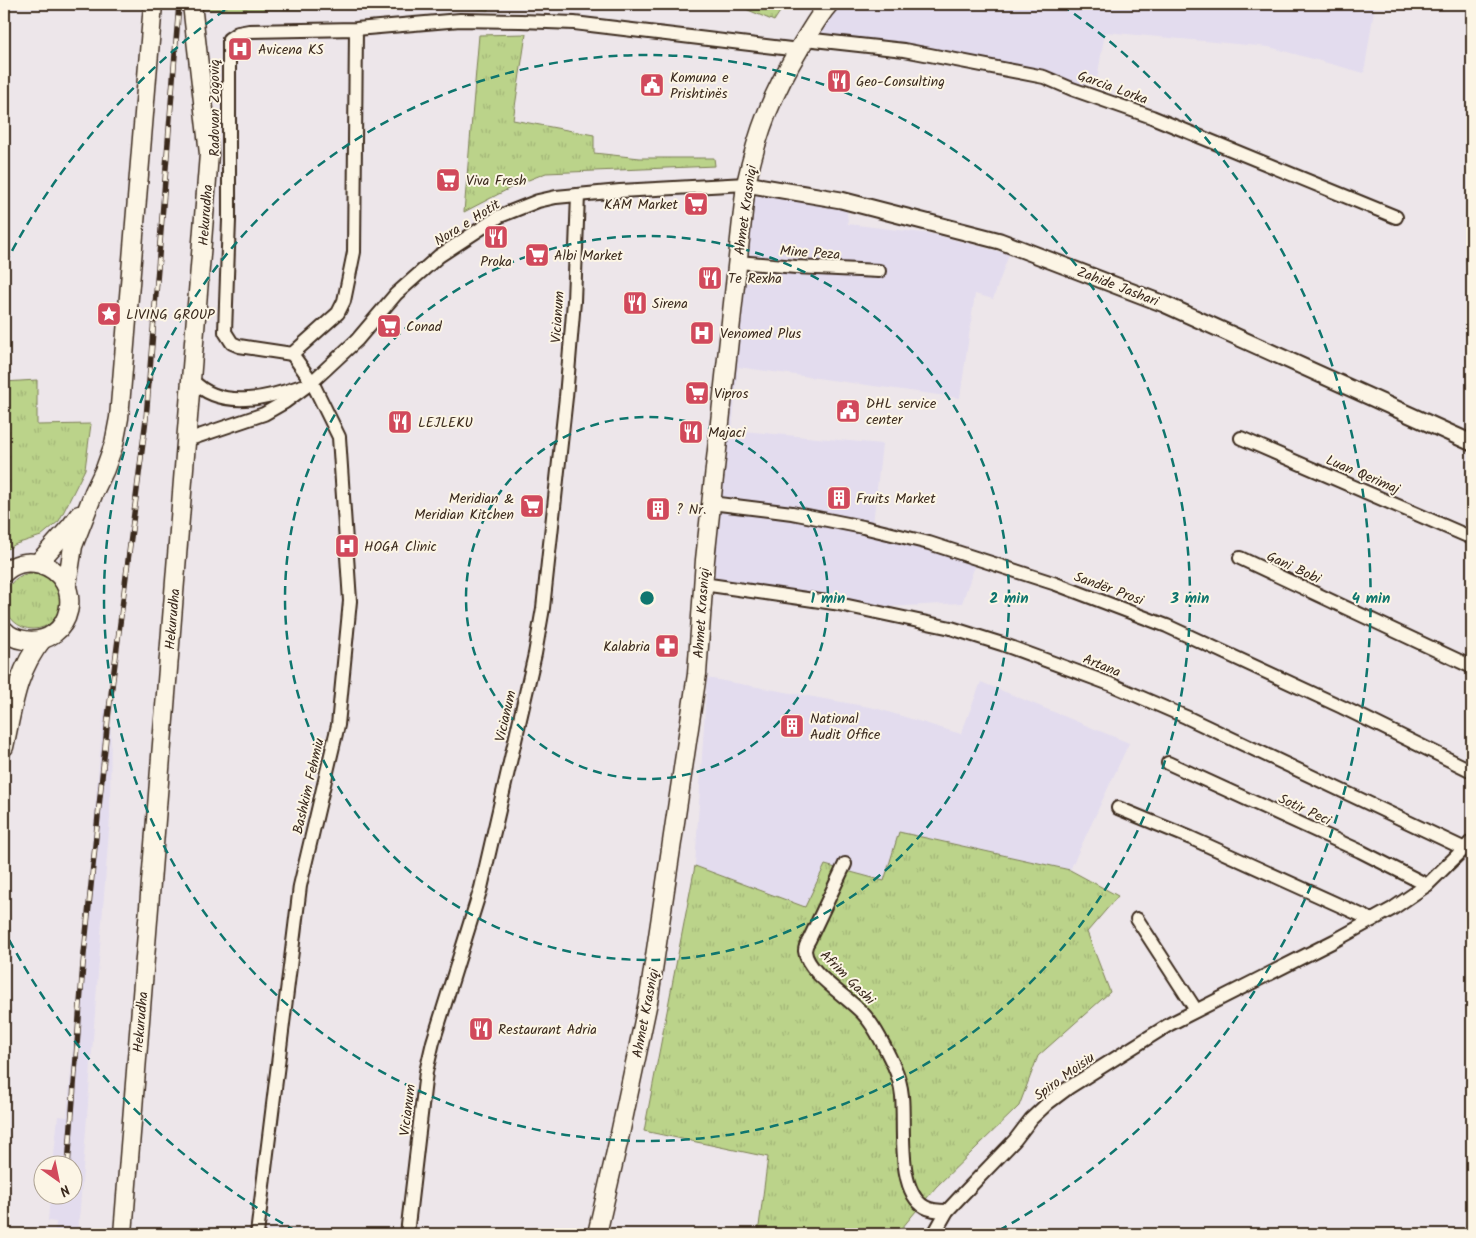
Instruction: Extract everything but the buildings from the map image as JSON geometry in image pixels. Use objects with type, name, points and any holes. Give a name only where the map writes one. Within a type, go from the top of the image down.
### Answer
[{"type":"main road","points":[[66,585],[73,546],[114,444],[119,418],[153,4]]},
{"type":"main road","name":"Hekurudha","points":[[123,1234],[210,154],[192,4]]},
{"type":"main road","name":"Ahmet Krasniqi","points":[[597,1234],[649,997],[697,674],[711,503],[746,184],[763,119],[778,85],[802,44],[829,4]]},
{"type":"main road","points":[[38,563],[71,526],[94,492]]},
{"type":"main road","points":[[4,630],[18,639],[42,640],[54,634],[63,624],[69,611],[70,598],[66,585],[59,574],[38,563],[26,562],[5,571]]},
{"type":"main road","points":[[4,747],[19,678],[32,652],[42,640]]},
{"type":"street","name":"Radovan Zogoviq","points":[[292,354],[239,346],[232,343],[225,332],[229,220],[229,39],[238,33],[249,31],[356,29],[460,20],[574,23],[802,44]]},
{"type":"street","points":[[292,354],[338,313],[344,301],[354,252],[356,29]]},
{"type":"street","name":"Garcia Lorka","points":[[802,44],[904,50],[1044,76],[1072,89],[1161,121],[1396,217]]},
{"type":"street","name":"Nora e Hotit","points":[[187,440],[264,414],[285,402],[312,382],[357,340],[396,294],[439,256],[500,216],[538,201],[578,195],[746,184]]},
{"type":"street","name":"Zahide Jashari","points":[[746,184],[841,200],[1000,241],[1164,304],[1472,443]]},
{"type":"street","name":"Vicianum","points":[[407,1234],[426,1072],[433,1042],[483,880],[535,654],[548,567],[566,397],[574,301],[578,195]]},
{"type":"street","name":"Mine Peza","points":[[738,262],[879,271]]},
{"type":"street","name":"Bashkim Fehmiu","points":[[257,1234],[300,886],[338,725],[350,601],[339,437],[312,382],[292,354]]},
{"type":"street","name":"Nora e Hotit","points":[[192,380],[199,387],[213,394],[229,399],[252,400],[312,382]]},
{"type":"street","name":"Luan Qerimaj","points":[[1241,438],[1472,538]]},
{"type":"street","name":"Sandër Prosi","points":[[711,503],[792,513],[863,527],[929,543],[1056,584],[1167,626],[1342,707],[1472,771]]},
{"type":"street","name":"Gani Bobi","points":[[1240,558],[1472,667]]},
{"type":"street","name":"Artana","points":[[703,584],[834,604],[951,628],[1002,644],[1110,684],[1468,845]]},
{"type":"street","name":"Sotir Peci","points":[[1168,763],[1360,851],[1427,885]]},
{"type":"street","points":[[1118,808],[1191,838],[1372,920]]},
{"type":"street","name":"Spiro Moisiu","points":[[948,1212],[1048,1103],[1124,1051],[1196,1010],[1334,941],[1412,897],[1468,845]]},
{"type":"street","name":"Afrim Gashi","points":[[845,864],[805,949],[807,958],[824,978],[866,1016],[882,1042],[895,1069],[902,1094],[905,1173],[917,1200],[924,1207],[948,1212]]},
{"type":"street","points":[[1137,920],[1196,1010]]},
{"type":"street","points":[[934,1234],[948,1212]]},
{"type":"shaded area","points":[[579,4],[662,4],[660,8]]},
{"type":"shaded area","points":[[829,4],[1375,4],[1364,73],[1269,47],[1105,32],[1097,79],[1072,89],[1044,77],[809,45]]},
{"type":"shaded area","points":[[746,184],[841,200],[847,212],[848,224],[932,234],[1009,254],[993,299],[975,294],[960,398],[738,367],[732,430],[882,444],[873,524],[980,551],[962,603],[885,607],[714,580],[703,584]]},
{"type":"shaded area","points":[[707,678],[875,708],[961,734],[981,682],[1129,743],[1070,870],[900,832],[884,881],[825,865],[806,907],[695,866]]},
{"type":"shaded area","points":[[104,709],[111,710],[110,817],[82,1182],[82,1156],[54,1156],[58,1116],[67,1117]]},
{"type":"shaded area","points":[[49,1206],[80,1206],[78,1234],[55,1234],[56,1222],[48,1221]]},
{"type":"green space","points":[[190,4],[490,4],[488,10],[468,8],[189,10]]},
{"type":"green space","points":[[734,4],[785,4],[774,21]]},
{"type":"green space","points":[[526,34],[513,120],[594,135],[594,153],[640,158],[714,158],[715,166],[546,173],[516,185],[464,212],[479,35]]},
{"type":"green space","points":[[37,380],[37,425],[91,424],[85,469],[59,521],[41,536],[16,544],[4,551],[4,382]]},
{"type":"green space","points":[[33,573],[44,575],[53,581],[59,590],[61,601],[59,612],[53,621],[44,627],[33,629],[22,627],[13,621],[7,612],[5,601],[7,590],[13,581],[22,575]]},
{"type":"green space","points":[[899,832],[1070,870],[1118,896],[1087,932],[1110,992],[1038,1056],[1019,1106],[936,1187],[897,1234],[758,1234],[768,1157],[644,1131],[695,866],[805,907],[825,865],[884,881]]},
{"type":"railway","points":[[69,1156],[83,964],[108,718],[146,419],[179,4]]},
{"type":"place","name":"Avicena KS","points":[[240,49]]},
{"type":"place","name":"Geo-Consulting","points":[[839,81]]},
{"type":"place","name":"Komuna e Prishtinës","points":[[652,85]]},
{"type":"place","name":"Viva Fresh","points":[[448,180]]},
{"type":"place","name":"KAM Market","points":[[696,204]]},
{"type":"place","name":"Proka","points":[[496,237]]},
{"type":"place","name":"Albi Market","points":[[537,255]]},
{"type":"place","name":"Te Rexha","points":[[710,278]]},
{"type":"place","name":"Sirena","points":[[635,303]]},
{"type":"place","name":"LIVING GROUP","points":[[109,314]]},
{"type":"place","name":"Conad","points":[[389,326]]},
{"type":"place","name":"Venomed Plus","points":[[702,333]]},
{"type":"place","name":"Vipros","points":[[697,393]]},
{"type":"place","name":"DHL service center","points":[[848,411]]},
{"type":"place","name":"LEJLEKU","points":[[400,422]]},
{"type":"place","name":"Majaci","points":[[691,432]]},
{"type":"place","name":"Fruits Market","points":[[839,498]]},
{"type":"place","name":"Meridian & Meridian Kitchen","points":[[532,506]]},
{"type":"place","name":"? Nr.","points":[[658,509]]},
{"type":"place","name":"HOGA Clinic","points":[[347,546]]},
{"type":"place","name":"Kalabria","points":[[667,646]]},
{"type":"place","name":"National Audit Office","points":[[792,726]]},
{"type":"place","name":"Restaurant Adria","points":[[481,1029]]}]
